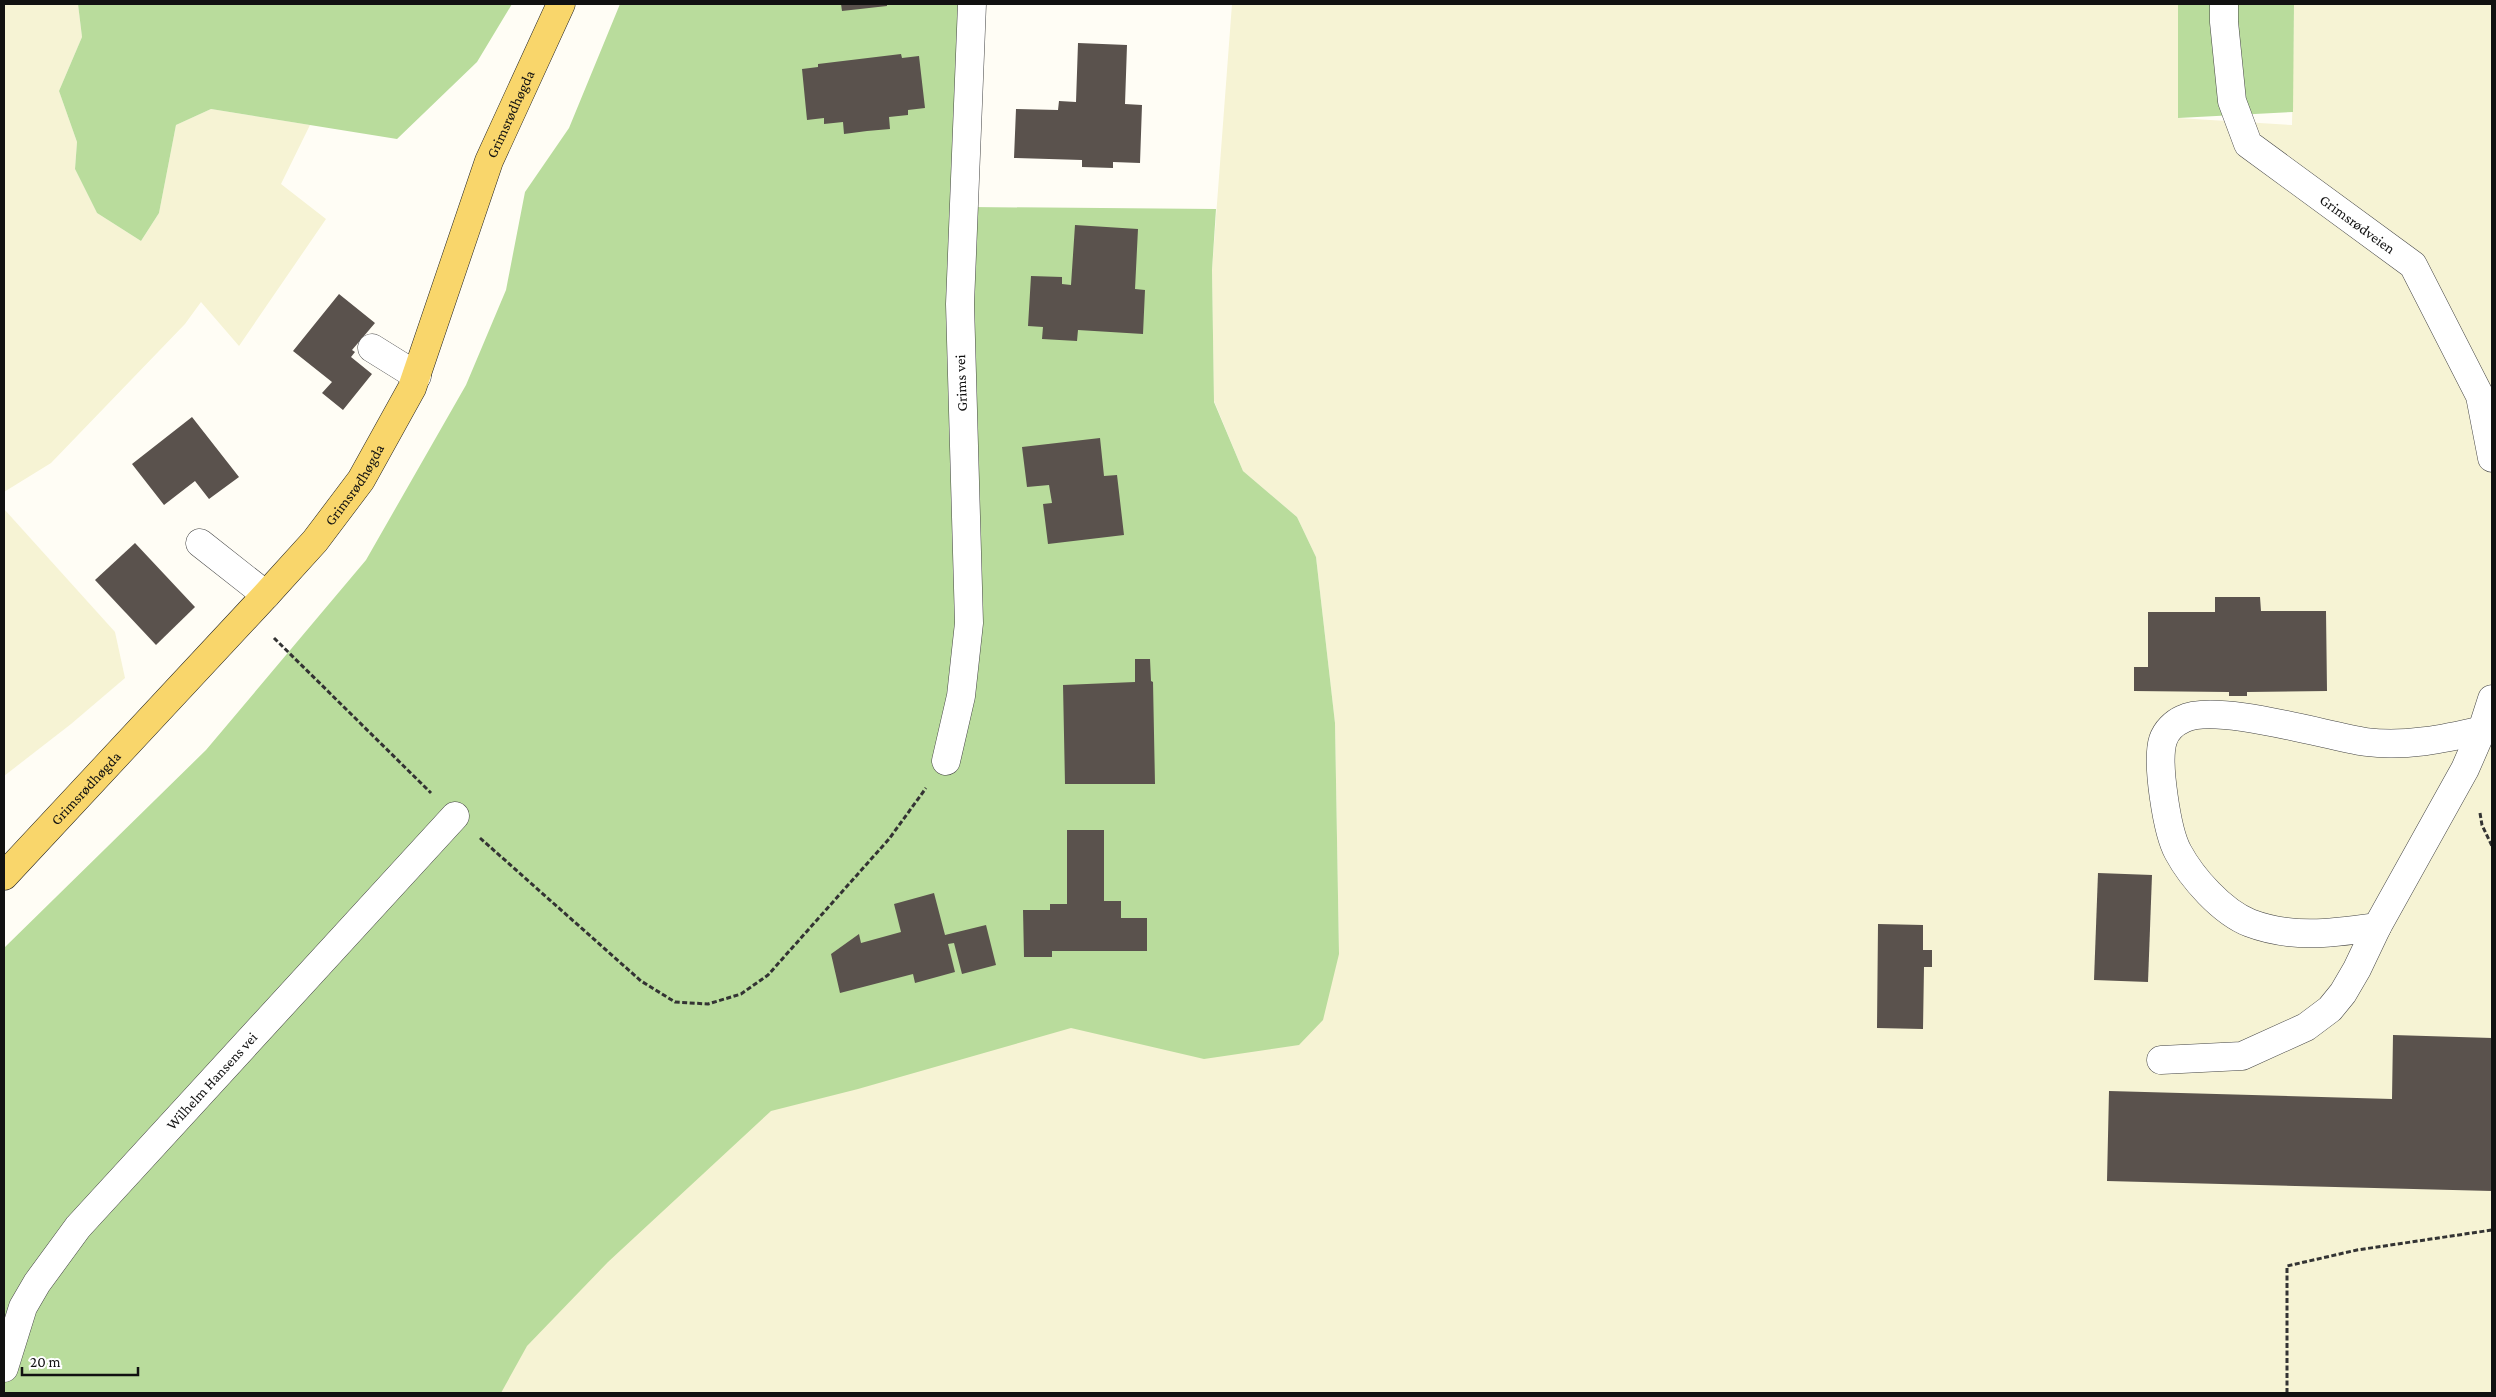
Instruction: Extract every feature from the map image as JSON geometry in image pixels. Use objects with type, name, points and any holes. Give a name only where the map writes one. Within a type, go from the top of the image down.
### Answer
[{"type":"main road","name":"Grimsrødhøgda","points":[[4,876],[315,541],[360,480],[394,422],[417,376],[489,161],[561,4]]},
{"type":"street","name":"Grims vei","points":[[946,761],[961,696],[969,623],[960,365],[960,304],[972,4]]},
{"type":"street","name":"Grimsrødveien","points":[[2224,4],[2232,101],[2248,144],[2413,265],[2480,396],[2492,458]]},
{"type":"street","points":[[372,348],[417,376]]},
{"type":"street","points":[[200,543],[266,594]]},
{"type":"street","points":[[2161,1060],[2242,1056],[2306,1027],[2330,1009],[2343,993],[2357,969],[2377,927],[2465,769],[2482,730],[2492,699]]},
{"type":"street","points":[[2377,927],[2321,934],[2283,932],[2249,922],[2232,913],[2201,886],[2177,851],[2169,824],[2162,782],[2161,751],[2163,739],[2175,723],[2185,717],[2198,715],[2234,715],[2367,742],[2433,741],[2482,730]]},
{"type":"street","name":"Wilhelm Hansens vei","points":[[4,1368],[23,1307],[37,1283],[78,1227],[455,816]]},
{"type":"path","points":[[268,632],[455,816],[641,981],[675,1002],[708,1004],[741,994],[768,975],[889,839],[946,761]]},
{"type":"path","points":[[2287,1393],[2287,1266],[2357,1250],[2492,1230]]},
{"type":"shaded area","points":[[4,4],[78,4],[82,37],[59,91],[77,142],[75,169],[97,213],[141,241],[159,213],[176,125],[211,109],[310,125],[281,184],[326,219],[239,346],[201,302],[185,324],[51,463],[4,492]]},
{"type":"shaded area","points":[[1232,4],[2178,4],[2178,118],[2292,125],[2294,4],[2492,4],[2492,1393],[419,1393],[766,1028],[1339,954],[1335,723],[1316,557],[1297,517],[1243,471],[1214,401],[1212,270]]},
{"type":"shaded area","points":[[4,509],[115,632],[125,678],[71,724],[4,776]]},
{"type":"green space","points":[[78,4],[512,4],[477,62],[397,139],[211,109],[176,125],[159,213],[141,241],[97,213],[75,169],[77,142],[59,91],[82,37]]},
{"type":"green space","points":[[620,4],[982,4],[971,207],[1216,209],[1212,270],[1214,402],[1243,471],[1297,517],[1316,557],[1335,723],[1339,954],[1323,1020],[1299,1045],[1204,1059],[1071,1028],[858,1089],[771,1111],[608,1262],[527,1346],[501,1393],[4,1393],[4,948],[206,750],[366,560],[466,385],[506,290],[525,192],[569,128]]},
{"type":"green space","points":[[2178,4],[2294,4],[2293,112],[2178,118]]},
{"type":"building","points":[[841,4],[887,4],[887,6],[842,11]]},
{"type":"building","points":[[1078,43],[1127,45],[1125,104],[1142,105],[1140,163],[1113,162],[1113,168],[1082,167],[1082,160],[1014,158],[1016,109],[1058,110],[1059,101],[1076,102]]},
{"type":"building","points":[[901,54],[902,58],[919,56],[925,108],[908,110],[908,115],[889,117],[890,129],[844,134],[843,122],[824,124],[824,118],[807,120],[802,69],[818,67],[818,64]]},
{"type":"building","points":[[1075,225],[1138,229],[1135,289],[1145,290],[1143,334],[1078,330],[1077,341],[1042,339],[1043,327],[1028,326],[1031,276],[1062,277],[1062,284],[1071,285]]},
{"type":"building","points":[[339,294],[375,323],[352,350],[355,352],[351,357],[372,374],[343,410],[322,393],[332,382],[293,351]]},
{"type":"building","points":[[192,417],[239,477],[209,499],[195,481],[164,505],[132,464]]},
{"type":"building","points":[[1100,438],[1104,476],[1117,475],[1124,535],[1048,544],[1043,504],[1052,503],[1049,485],[1027,487],[1022,447]]},
{"type":"building","points":[[135,543],[195,607],[156,645],[95,580]]},
{"type":"building","points":[[2215,597],[2260,597],[2261,611],[2326,611],[2327,691],[2247,692],[2247,696],[2229,696],[2229,692],[2134,691],[2134,667],[2148,667],[2148,612],[2215,612]]},
{"type":"building","points":[[1135,659],[1150,659],[1151,681],[1153,682],[1155,784],[1065,784],[1063,685],[1135,682]]},
{"type":"building","points":[[1067,830],[1104,830],[1104,901],[1121,901],[1121,918],[1147,918],[1147,951],[1052,951],[1052,957],[1024,957],[1023,910],[1050,910],[1050,904],[1067,904]]},
{"type":"building","points":[[2098,873],[2152,875],[2148,982],[2094,980]]},
{"type":"building","points":[[934,893],[945,935],[986,925],[996,965],[962,974],[954,943],[948,944],[955,972],[915,983],[913,974],[840,993],[831,954],[859,934],[861,943],[901,932],[894,904]]},
{"type":"building","points":[[1878,924],[1923,925],[1923,950],[1932,950],[1932,967],[1924,967],[1923,1029],[1877,1028]]},
{"type":"building","points":[[2393,1035],[2492,1038],[2492,1191],[2107,1181],[2109,1091],[2392,1099]]}]
